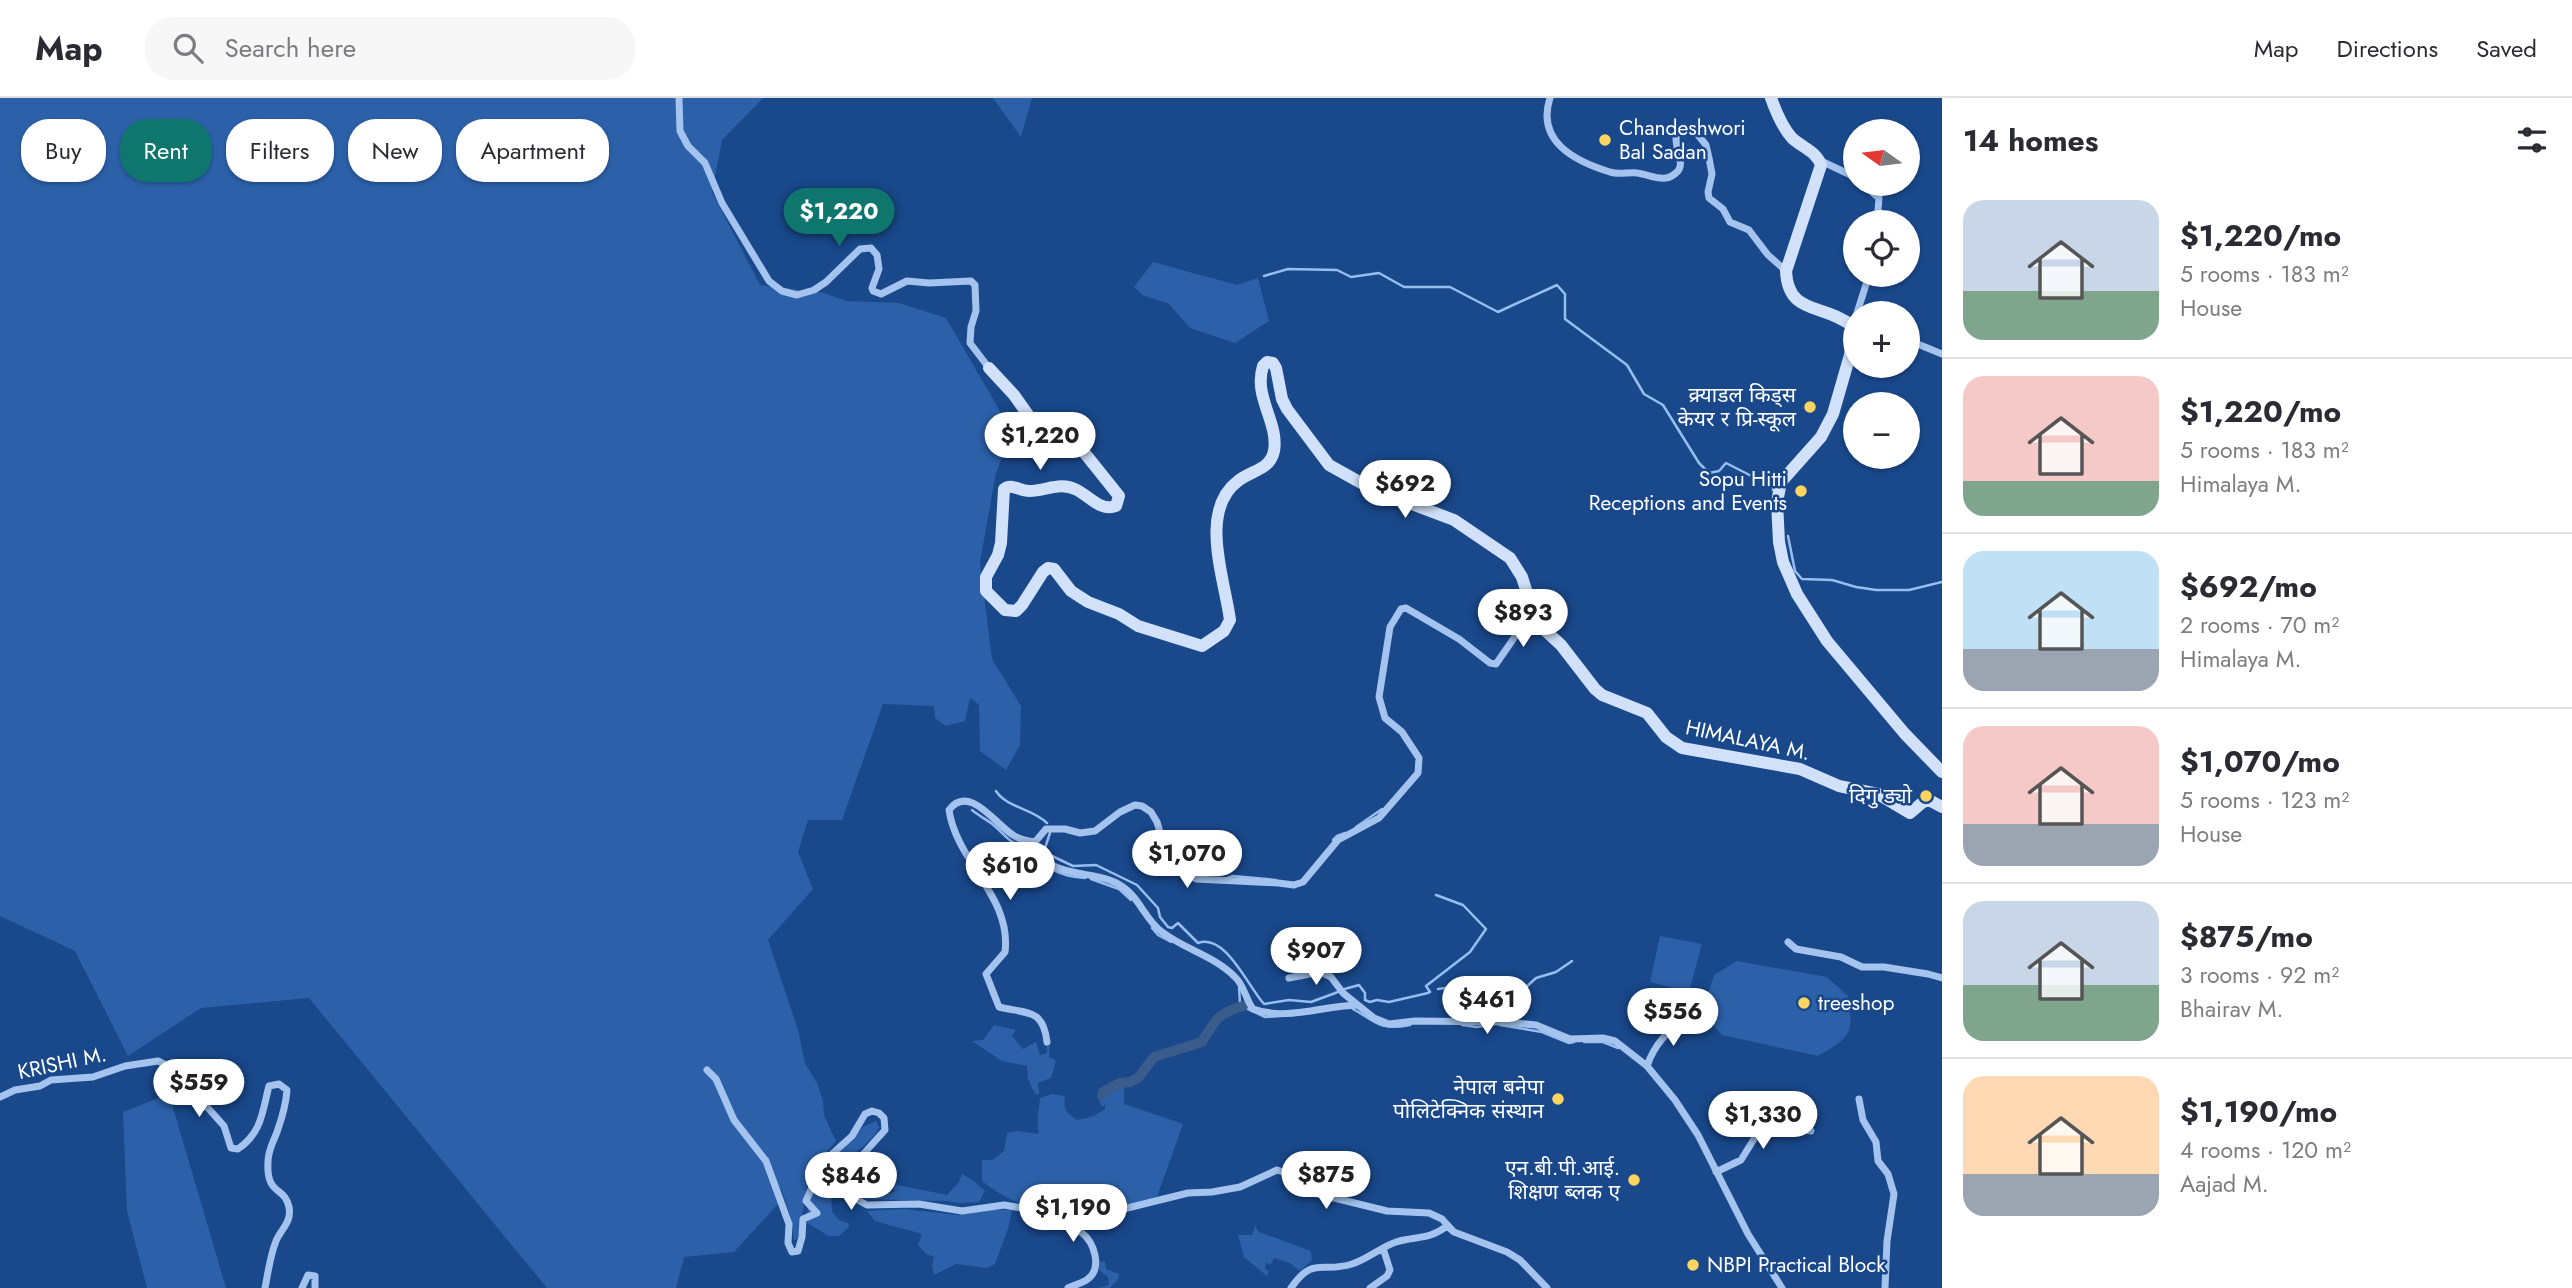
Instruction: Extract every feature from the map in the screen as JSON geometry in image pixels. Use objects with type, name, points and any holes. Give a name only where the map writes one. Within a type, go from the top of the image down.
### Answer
[{"type":"street","points":[[679,98],[680,131],[688,146],[705,163],[722,203],[769,281],[782,291],[797,295],[814,290],[826,282],[854,253],[865,247],[871,248],[877,255],[878,277],[872,288],[876,293],[881,294],[907,281],[971,281],[975,285],[976,301],[970,343],[989,368]]},
{"type":"street","points":[[1550,98],[1546,124],[1559,147],[1612,173],[1637,173],[1660,180],[1670,176],[1679,169],[1682,162],[1675,145],[1678,130],[1695,131],[1706,145],[1709,158],[1712,174],[1709,198],[1723,209],[1730,222],[1749,229],[1768,255],[1786,271]]},
{"type":"street","points":[[1770,98],[1791,137],[1819,160],[1819,173],[1786,271],[1788,286],[1797,302],[1843,318]]},
{"type":"street","points":[[1819,160],[1843,171]]},
{"type":"street","points":[[1920,345],[1942,354]]},
{"type":"street","name":"HIMALAYA M.","points":[[989,368],[1014,395],[1043,436],[1079,446],[1119,496],[1115,506],[1110,508],[1069,487],[1052,486],[1027,491],[1007,486],[1002,495],[1001,543],[985,581],[988,594],[1005,610],[1018,610],[1048,568],[1054,569],[1079,597],[1119,614],[1138,626],[1202,646],[1224,631],[1230,620],[1217,541],[1217,522],[1222,501],[1229,490],[1237,481],[1261,470],[1272,457],[1273,438],[1260,386],[1261,373],[1267,362],[1273,363],[1287,409],[1329,465],[1372,489],[1454,520],[1493,544],[1517,566],[1536,622],[1561,645],[1595,689],[1602,695],[1647,713],[1674,745],[1694,751],[1800,769],[1839,786],[1878,794],[1910,813],[1928,800],[1942,807]]},
{"type":"street","points":[[1843,378],[1833,414],[1821,437],[1781,482],[1777,502],[1780,551],[1797,594],[1827,641],[1905,734],[1942,772]]},
{"type":"street","points":[[1035,842],[1046,829],[1065,829],[1080,833],[1095,831],[1120,812],[1135,805],[1142,806],[1151,812],[1157,822],[1165,849],[1177,869],[1196,879],[1294,885],[1303,882],[1338,840],[1378,818],[1418,773],[1419,758],[1402,732],[1385,718],[1379,697],[1390,627],[1401,609],[1412,612],[1459,639],[1485,660],[1496,664],[1514,638],[1528,600]]},
{"type":"street","points":[[1035,842],[1013,835],[979,805],[964,800],[955,802],[949,810],[953,830],[992,894],[1004,924],[1005,952],[986,974],[994,999],[999,1007],[1034,1014],[1045,1026],[1047,1042]]},
{"type":"street","points":[[1035,842],[1038,854],[1055,868],[1104,878],[1121,885],[1139,902],[1163,933],[1220,963],[1238,979],[1253,1009],[1268,1014],[1292,1014],[1357,1005]]},
{"type":"street","points":[[1788,942],[1796,949],[1840,957],[1862,967],[1884,967],[1942,978]]},
{"type":"street","points":[[1289,978],[1320,972],[1331,977],[1357,1005],[1374,1018],[1389,1024],[1415,1021],[1504,1022],[1536,1025],[1570,1039],[1603,1038],[1615,1041],[1647,1066],[1675,1100],[1698,1135],[1748,1234],[1782,1288]]},
{"type":"street","points":[[1647,1066],[1653,1050],[1675,1026],[1686,1020]]},
{"type":"street","name":"KRISHI M.","points":[[0,1097],[15,1090],[40,1086],[51,1080],[93,1077],[125,1066],[158,1061],[164,1064],[174,1077],[181,1095],[208,1108],[224,1126],[231,1148],[238,1149],[258,1131],[269,1086],[279,1084],[287,1090],[286,1106],[269,1149],[267,1179],[273,1189],[286,1200],[290,1210],[287,1225],[276,1241],[265,1288]]},
{"type":"street","points":[[707,1070],[716,1079],[734,1119],[766,1161],[789,1224],[788,1243],[792,1252],[798,1251],[801,1246],[803,1219],[817,1213],[806,1201],[823,1162],[852,1136],[865,1114],[872,1111],[884,1118],[885,1130],[844,1179],[845,1188],[854,1198],[867,1205],[919,1204],[962,1211],[1004,1205],[1040,1215],[1082,1233],[1090,1242],[1096,1256],[1094,1271],[1089,1279],[1068,1288]]},
{"type":"street","points":[[1859,1099],[1863,1120],[1876,1142],[1878,1161],[1888,1174],[1894,1194],[1887,1241],[1885,1288]]},
{"type":"street","points":[[1716,1172],[1741,1160],[1762,1119],[1811,1131]]},
{"type":"street","points":[[1040,1215],[1096,1216],[1188,1192],[1212,1192],[1251,1184],[1277,1170],[1289,1174],[1314,1193],[1387,1211],[1429,1213],[1442,1219],[1454,1232]]},
{"type":"street","points":[[1291,1288],[1300,1275],[1310,1268],[1350,1265],[1398,1241],[1436,1234],[1447,1226],[1454,1232],[1507,1252],[1520,1260],[1547,1288]]},
{"type":"street","points":[[1370,1288],[1387,1276],[1390,1270],[1383,1248]]},
{"type":"street","points":[[302,1288],[308,1275],[315,1276],[315,1288]]},
{"type":"shaded area","points":[[0,98],[763,98],[722,140],[712,192],[760,285],[824,293],[846,301],[899,303],[946,318],[1012,432],[996,473],[980,562],[992,659],[1021,706],[1020,745],[1006,770],[980,751],[979,705],[970,698],[965,721],[946,726],[935,718],[934,706],[883,704],[842,820],[808,820],[798,852],[813,889],[768,940],[798,1030],[805,1063],[818,1085],[824,1115],[836,1141],[817,1163],[808,1183],[798,1238],[794,1241],[791,1218],[781,1188],[778,1204],[734,1252],[684,1257],[676,1288],[547,1288],[309,998],[201,1008],[128,1056],[75,951],[0,916]]},
{"type":"shaded area","points":[[993,98],[1032,98],[1021,137]]},
{"type":"shaded area","points":[[1153,262],[1237,285],[1258,278],[1269,321],[1235,343],[1190,328],[1168,303],[1144,296],[1134,287]]},
{"type":"shaded area","points":[[1660,936],[1702,944],[1689,992],[1650,982]]},
{"type":"shaded area","points":[[1737,961],[1827,977],[1848,996],[1848,1034],[1818,1056],[1722,1035],[1708,1019],[1705,1003],[1714,975]]},
{"type":"shaded area","points":[[994,1025],[1016,1030],[1012,1036],[1023,1049],[1036,1042],[1040,1055],[1047,1053],[1046,1042],[1050,1039],[1049,1057],[1056,1060],[1051,1078],[1038,1083],[1039,1094],[1035,1094],[1028,1079],[1027,1066],[1002,1061],[972,1041],[983,1040]]},
{"type":"shaded area","points":[[1151,1057],[1154,1060],[1145,1073],[1124,1086],[1124,1104],[1183,1124],[1157,1197],[1089,1211],[1045,1210],[1003,1195],[982,1181],[982,1160],[993,1160],[1004,1151],[1007,1133],[1017,1131],[1039,1134],[1040,1098],[1052,1094],[1065,1096],[1066,1110],[1077,1120],[1094,1116],[1105,1109],[1105,1103],[1101,1106],[1098,1094],[1104,1086],[1131,1079]]},
{"type":"shaded area","points":[[169,1094],[226,1288],[147,1288],[127,1211],[123,1112]]},
{"type":"shaded area","points":[[876,1121],[879,1127],[877,1132],[844,1167],[840,1183],[843,1192],[838,1190],[831,1193],[832,1212],[839,1220],[848,1223],[849,1227],[839,1236],[829,1236],[807,1223],[808,1201],[825,1163],[863,1127]]},
{"type":"shaded area","points":[[962,1174],[985,1191],[979,1202],[866,1199],[868,1185],[878,1184],[881,1194],[895,1192],[892,1184],[947,1195],[959,1182]]},
{"type":"shaded area","points":[[903,1209],[958,1215],[988,1209],[1012,1210],[995,1264],[987,1268],[956,1264],[934,1275],[934,1257],[926,1254],[918,1245],[922,1234],[875,1221],[867,1211]]},
{"type":"shaded area","points":[[1255,1226],[1259,1232],[1311,1251],[1312,1260],[1300,1271],[1290,1263],[1274,1258],[1271,1264],[1266,1263],[1265,1269],[1269,1271],[1267,1276],[1244,1257],[1238,1235],[1252,1235]]},
{"type":"shaded area","points":[[1105,1261],[1106,1269],[1119,1274],[1119,1278],[1110,1288],[1098,1288],[1109,1285],[1108,1277],[1099,1270],[1099,1262]]},
{"type":"waterway","points":[[1264,276],[1288,269],[1337,270],[1351,277],[1379,273],[1404,287],[1450,287],[1498,312],[1557,285],[1565,294],[1565,319],[1627,365],[1644,394],[1663,405],[1699,463],[1709,473],[1719,471],[1726,463],[1773,487],[1773,490]]},
{"type":"waterway","points":[[1788,536],[1795,571],[1802,579],[1832,580],[1876,590],[1909,590],[1942,582]]},
{"type":"waterway","points":[[996,791],[1007,801],[1047,823]]},
{"type":"waterway","points":[[1356,827],[1382,809]]},
{"type":"waterway","points":[[972,810],[1009,840],[1025,846],[1034,846],[1041,861],[1047,866],[1069,876],[1085,878]]},
{"type":"waterway","points":[[1050,833],[1045,848],[1048,854],[1073,866],[1096,865],[1137,885],[1158,908],[1160,917],[1168,927],[1172,928],[1178,923],[1198,943],[1208,942],[1227,953],[1264,1004],[1289,1000],[1311,1002],[1338,992]]},
{"type":"waterway","points":[[1333,840],[1345,833]]},
{"type":"waterway","points":[[1176,860],[1192,872],[1203,876]]},
{"type":"waterway","points":[[1227,878],[1233,876],[1276,880]]},
{"type":"waterway","points":[[1091,879],[1119,889],[1131,900]]},
{"type":"waterway","points":[[1430,992],[1426,986],[1470,952],[1486,929],[1463,905],[1436,895]]},
{"type":"waterway","points":[[1152,928],[1171,942]]},
{"type":"waterway","points":[[1438,989],[1460,986],[1472,999],[1488,992],[1512,1000],[1536,978],[1556,972],[1572,961]]},
{"type":"waterway","points":[[1341,990],[1359,985],[1365,993],[1365,1000],[1370,1002],[1389,1002],[1428,993]]},
{"type":"waterway","points":[[1239,988],[1240,1003],[1243,1006]]},
{"type":"waterway","points":[[1102,1096],[1103,1092],[1120,1083],[1138,1078],[1154,1057],[1202,1042],[1218,1018],[1243,1006]]},
{"type":"waterway","points":[[1248,1009],[1265,1017],[1295,1015]]},
{"type":"waterway","points":[[1353,1009],[1385,1026],[1410,1025]]},
{"type":"waterway","points":[[1462,1025],[1490,1025]]},
{"type":"waterway","points":[[1500,1025],[1542,1032],[1569,1043],[1574,1042]]},
{"type":"waterway","points":[[1584,1042],[1603,1042],[1618,1048]]},
{"type":"place","name":"Chandeshwori Bal Sadan","points":[[1605,140]]},
{"type":"place","name":"क्र्याडल किड्स केयर र प्रि-स्कूल","points":[[1810,407]]},
{"type":"place","name":"Sopu Hitti Receptions and Events","points":[[1801,491]]},
{"type":"place","name":"दिगु ड्यो","points":[[1926,796]]},
{"type":"place","name":"treeshop","points":[[1804,1003]]},
{"type":"place","name":"नेपाल बनेपा पोलिटेक्निक संस्थान","points":[[1558,1099]]},
{"type":"place","name":"एन.बी.पी.आई. शिक्षण ब्लक ए","points":[[1634,1180]]},
{"type":"place","name":"NBPI Practical Block","points":[[1693,1265]]}]
